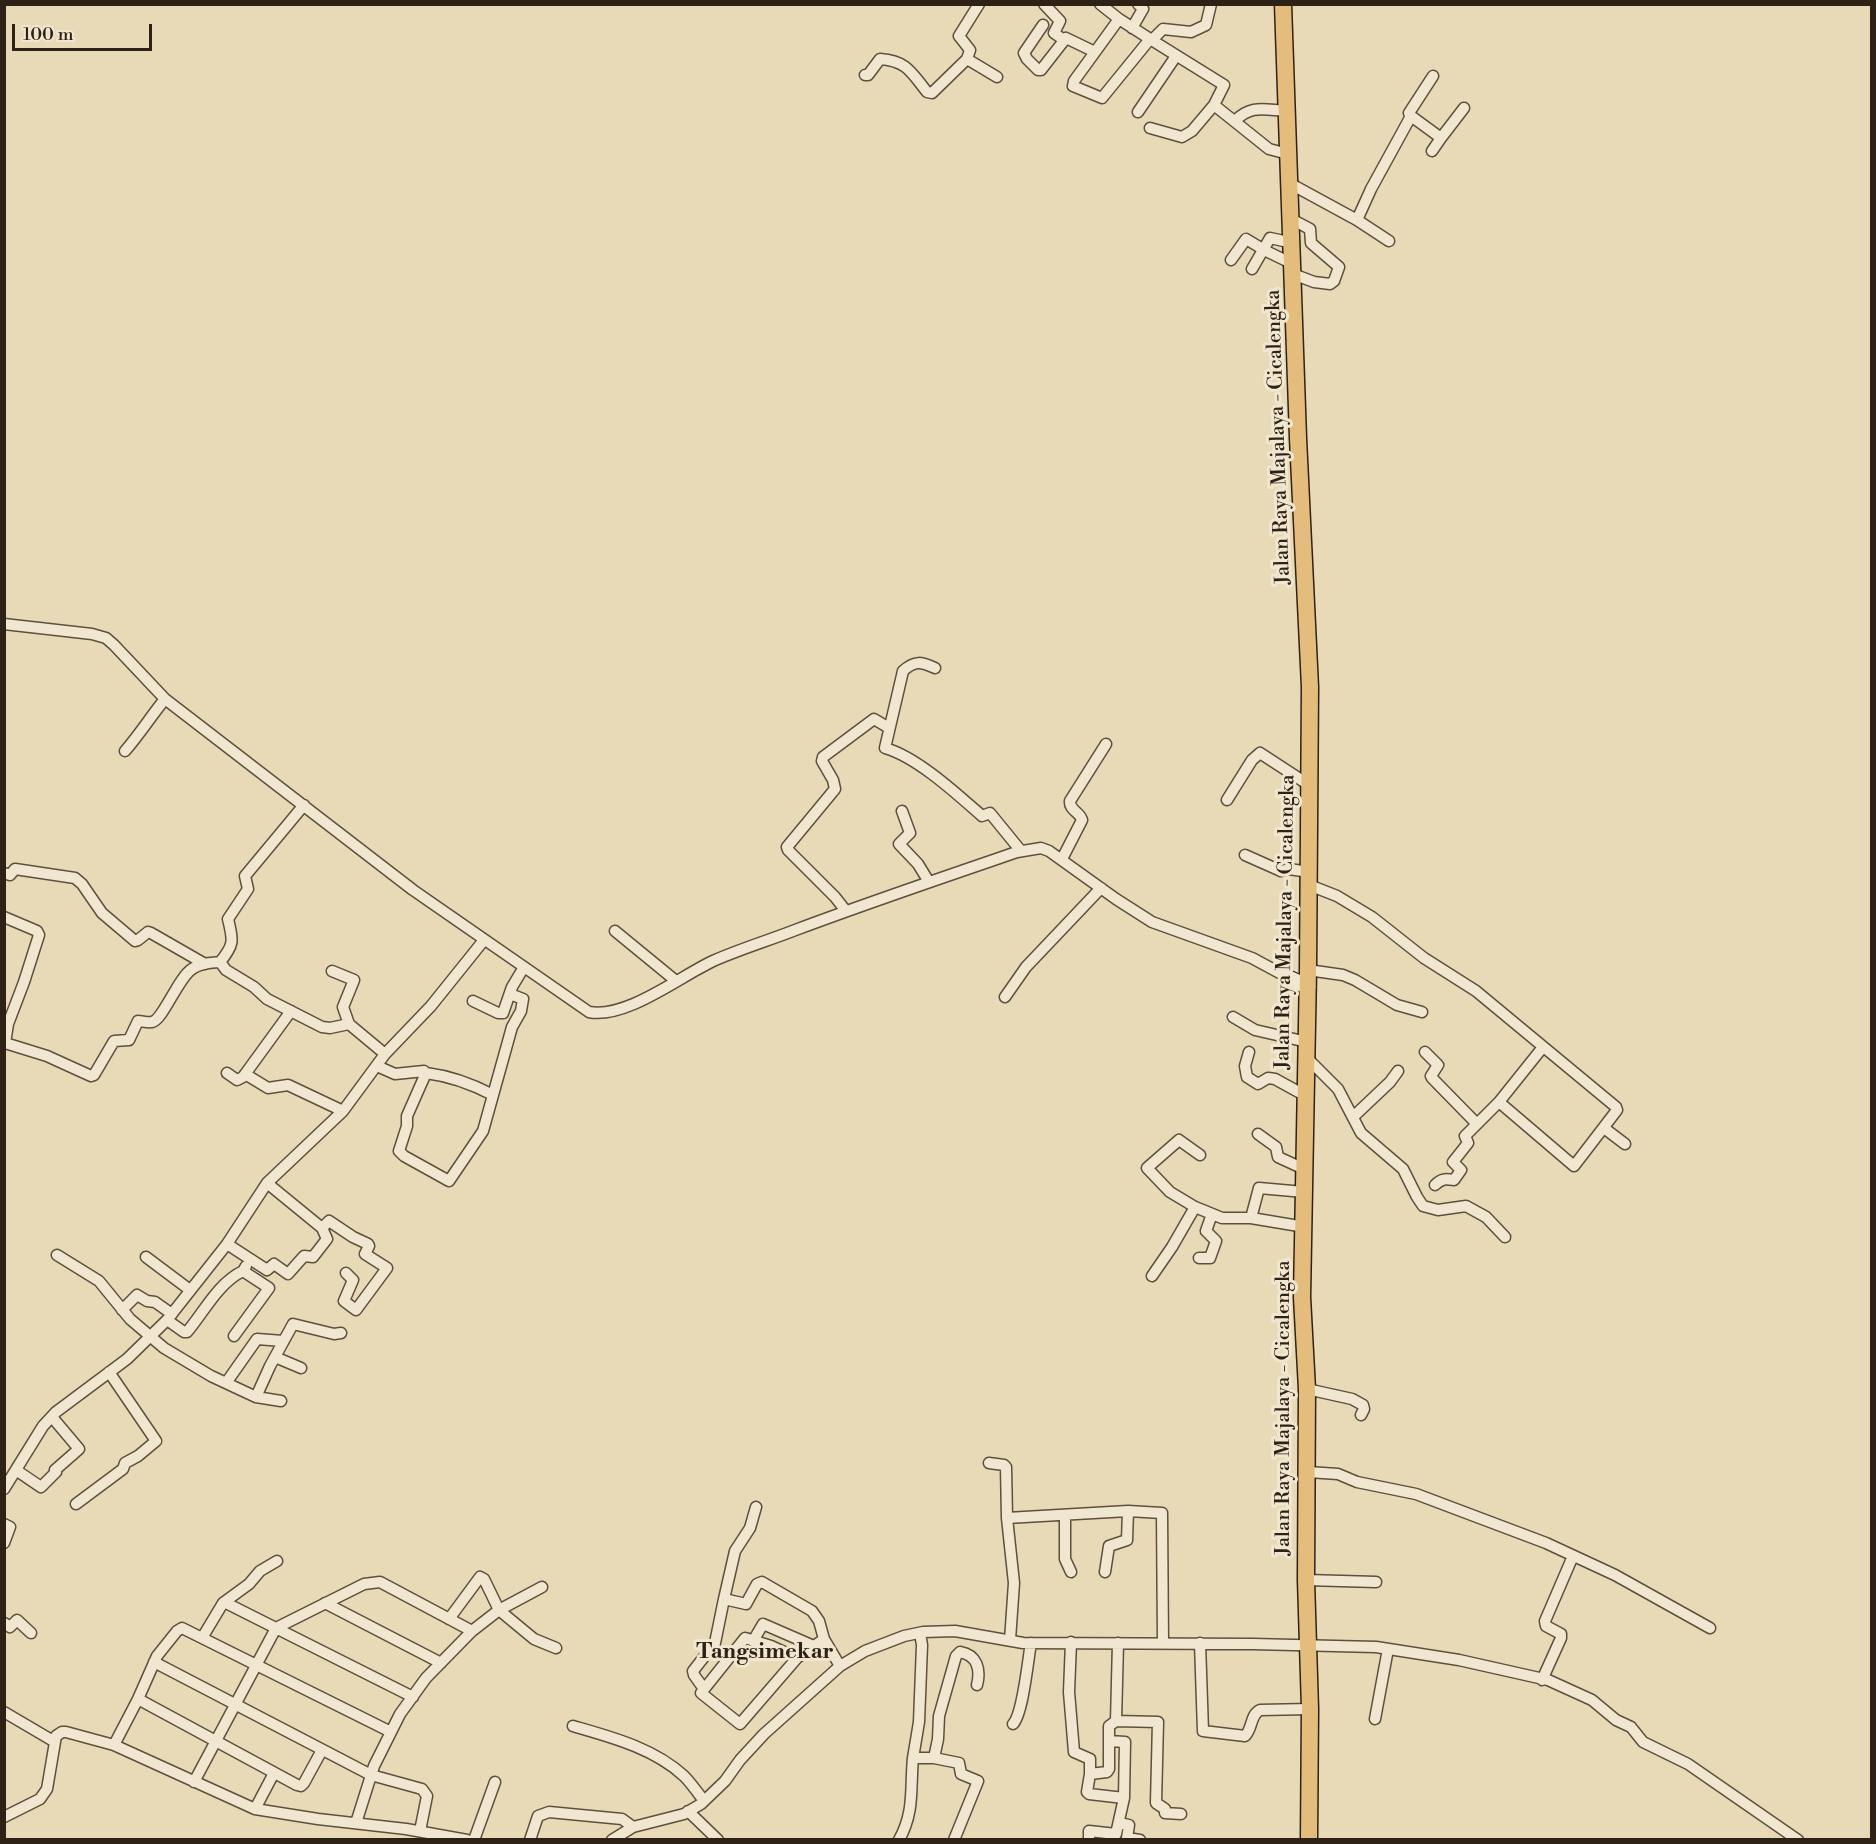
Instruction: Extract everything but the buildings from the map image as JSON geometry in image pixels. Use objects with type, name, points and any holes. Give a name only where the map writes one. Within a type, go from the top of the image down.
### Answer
[{"type":"main road","name":"Jalan Raya Majalaya - Cicalengka","points":[[1283,8],[1309,675],[1308,987],[1302,1297],[1307,1389],[1306,1580],[1310,1709],[1309,1839]]},
{"type":"street","points":[[865,75],[868,75],[880,59],[899,62],[906,66],[927,92],[931,93],[967,59],[970,50],[959,36],[979,4]]},
{"type":"street","points":[[1044,4],[1060,21],[1054,33],[1064,40]]},
{"type":"street","points":[[1100,4],[1132,28],[1224,85],[1214,105],[1192,131],[1182,137],[1150,128]]},
{"type":"street","points":[[1132,28],[1143,9],[1138,4]]},
{"type":"street","points":[[1119,19],[1074,81],[1073,86],[1102,98],[1163,29],[1191,32],[1206,25],[1211,4]]},
{"type":"street","points":[[1043,25],[1024,53],[1036,69],[1041,70],[1068,38],[1095,52]]},
{"type":"street","points":[[1138,112],[1176,56]]},
{"type":"street","points":[[967,59],[997,77]]},
{"type":"street","points":[[1357,220],[1371,189],[1411,116],[1409,112],[1433,76]]},
{"type":"street","points":[[1214,105],[1272,151],[1288,154]]},
{"type":"street","points":[[1432,151],[1464,108]]},
{"type":"street","points":[[1235,121],[1252,109],[1287,111]]},
{"type":"street","points":[[1411,116],[1442,138]]},
{"type":"street","points":[[1289,183],[1357,220],[1389,241]]},
{"type":"street","points":[[1231,260],[1246,239],[1314,282],[1330,284],[1334,281],[1339,267],[1311,243],[1310,229],[1291,219]]},
{"type":"street","points":[[1252,269],[1270,237],[1293,243]]},
{"type":"street","points":[[4,624],[92,634],[106,638],[165,699],[413,890],[579,1007],[596,1013],[623,1009],[713,961],[846,911],[1021,851],[1041,848],[1057,855],[1152,922],[1252,958],[1308,987]]},
{"type":"street","points":[[935,668],[920,661],[912,663],[903,671],[885,748],[897,751],[953,790],[982,816],[990,813],[1021,851]]},
{"type":"street","points":[[125,751],[165,699]]},
{"type":"street","points":[[846,911],[788,850],[787,846],[835,789],[833,780],[822,761],[823,757],[874,719],[889,728]]},
{"type":"street","points":[[1062,859],[1082,820],[1082,817],[1071,806],[1070,801],[1106,744]]},
{"type":"street","points":[[1227,800],[1252,760],[1260,753],[1309,785]]},
{"type":"street","points":[[4,917],[7,916],[39,934],[8,1024],[5,1043],[47,1056],[93,1076],[114,1041],[129,1040],[138,1021],[153,1022],[157,1019],[182,978],[194,968],[220,962],[232,946],[233,937],[228,919],[248,889],[245,876],[304,805]]},
{"type":"street","points":[[902,811],[910,833],[899,844],[918,864],[929,882]]},
{"type":"street","points":[[1245,855],[1281,871],[1289,868],[1372,917],[1424,958],[1476,991],[1617,1110],[1574,1166],[1499,1102]]},
{"type":"street","points":[[4,873],[10,875],[15,869],[75,878],[82,884],[102,913],[135,940],[148,932],[151,933],[206,964]]},
{"type":"street","points":[[1005,997],[1026,967],[1101,888]]},
{"type":"street","points":[[615,931],[676,981]]},
{"type":"street","points":[[4,1489],[43,1426],[51,1417],[151,1337],[227,1244],[267,1183],[343,1111],[385,1054],[431,1006],[484,940]]},
{"type":"street","points":[[220,962],[226,970],[254,987],[260,994],[326,1028],[349,1024]]},
{"type":"street","points":[[473,1001],[503,1012],[512,987],[524,967]]},
{"type":"street","points":[[1308,969],[1343,975],[1397,1005],[1422,1012]]},
{"type":"street","points":[[332,971],[354,981],[343,1007],[349,1024],[385,1054]]},
{"type":"street","points":[[426,1073],[407,1116],[407,1126],[399,1151],[447,1181],[452,1178],[483,1131],[512,1027],[521,1011],[523,999],[510,994]]},
{"type":"street","points":[[227,1073],[239,1080],[291,1011]]},
{"type":"street","points":[[1233,1017],[1338,1089],[1361,1133],[1403,1169],[1423,1206],[1433,1210],[1461,1206],[1474,1209],[1486,1217],[1505,1237]]},
{"type":"street","points":[[1435,1185],[1441,1179],[1455,1180],[1461,1170],[1454,1161],[1468,1142],[1465,1136],[1499,1102],[1543,1047]]},
{"type":"street","points":[[1249,1052],[1245,1066],[1247,1077],[1258,1084],[1268,1078],[1275,1079],[1306,1069]]},
{"type":"street","points":[[1425,1052],[1438,1065],[1432,1078],[1477,1124]]},
{"type":"street","points":[[376,1066],[395,1074],[424,1071],[448,1076],[494,1095]]},
{"type":"street","points":[[1353,1117],[1390,1082],[1398,1071]]},
{"type":"street","points":[[245,1074],[268,1088],[288,1085],[343,1111]]},
{"type":"street","points":[[1604,1128],[1625,1144]]},
{"type":"street","points":[[1258,1134],[1276,1147],[1278,1157],[1304,1169]]},
{"type":"street","points":[[1200,1155],[1179,1140],[1148,1168],[1170,1192],[1212,1214],[1226,1218],[1251,1218],[1305,1227]]},
{"type":"street","points":[[227,1244],[267,1270],[274,1264],[288,1274],[304,1256],[314,1257],[327,1239],[322,1228],[267,1183]]},
{"type":"street","points":[[1251,1218],[1259,1188],[1304,1192]]},
{"type":"street","points":[[1152,1276],[1173,1247],[1195,1207]]},
{"type":"street","points":[[1199,1258],[1210,1258],[1216,1241],[1206,1231],[1212,1214]]},
{"type":"street","points":[[322,1228],[329,1221],[368,1244],[365,1254],[387,1268],[356,1310],[344,1301],[353,1280],[346,1273]]},
{"type":"street","points":[[57,1255],[91,1275],[122,1310],[164,1348],[256,1397],[281,1401]]},
{"type":"street","points":[[147,1257],[190,1290]]},
{"type":"street","points":[[122,1310],[137,1295],[147,1302],[154,1302],[184,1332],[187,1332],[201,1312],[234,1275],[243,1271],[251,1258]]},
{"type":"street","points":[[234,1336],[269,1288],[243,1271]]},
{"type":"street","points":[[256,1397],[283,1341],[294,1324],[334,1334],[341,1333]]},
{"type":"street","points":[[226,1383],[258,1339],[283,1341]]},
{"type":"street","points":[[275,1357],[301,1368]]},
{"type":"street","points":[[76,1504],[123,1469],[125,1463],[138,1456],[156,1441],[109,1372]]},
{"type":"street","points":[[1307,1389],[1352,1399],[1363,1405],[1361,1415]]},
{"type":"street","points":[[16,1470],[41,1487],[79,1449],[51,1417]]},
{"type":"street","points":[[988,1463],[1006,1467],[1007,1518],[1014,1583],[1010,1640]]},
{"type":"street","points":[[1308,1472],[1338,1474],[1357,1482],[1416,1494],[1546,1543],[1615,1575],[1710,1628]]},
{"type":"street","points":[[704,1689],[693,1671],[715,1642],[735,1551],[750,1528],[756,1507]]},
{"type":"street","points":[[1007,1518],[1128,1511],[1159,1512],[1163,1515],[1161,1563],[1163,1643]]},
{"type":"street","points":[[1105,1572],[1109,1546],[1127,1540],[1128,1511]]},
{"type":"street","points":[[1065,1515],[1065,1559],[1071,1572]]},
{"type":"street","points":[[4,1524],[10,1527],[4,1543]]},
{"type":"street","points":[[1542,1680],[1561,1638],[1561,1634],[1546,1626],[1545,1621],[1573,1556]]},
{"type":"street","points":[[202,1638],[223,1603],[249,1584],[260,1571],[277,1561]]},
{"type":"street","points":[[449,1619],[480,1577],[484,1579],[499,1610],[534,1639],[556,1648]]},
{"type":"street","points":[[1306,1580],[1376,1582]]},
{"type":"street","points":[[194,1782],[276,1628],[364,1584],[380,1582],[472,1631]]},
{"type":"street","points":[[724,1599],[746,1604],[757,1584],[762,1582],[812,1611],[819,1621],[820,1643]]},
{"type":"street","points":[[356,1823],[371,1775],[391,1732],[426,1678],[472,1631],[499,1610],[542,1587]]},
{"type":"street","points":[[325,1603],[441,1662]]},
{"type":"street","points":[[228,1604],[412,1697]]},
{"type":"street","points":[[4,1623],[10,1627],[16,1620],[31,1633]]},
{"type":"street","points":[[753,1641],[763,1624],[820,1643],[840,1666]]},
{"type":"street","points":[[114,1745],[138,1700],[157,1656],[179,1629],[184,1628],[391,1732]]},
{"type":"street","points":[[620,1838],[633,1827],[688,1811],[704,1802],[725,1781],[740,1760],[764,1734],[840,1666],[879,1644],[904,1636],[956,1631],[1031,1642],[1308,1645],[1388,1649],[1460,1660],[1560,1684],[1592,1700],[1616,1720],[1631,1727],[1643,1742],[1688,1764],[1798,1839]]},
{"type":"street","points":[[899,1839],[906,1828],[912,1800],[912,1758],[920,1722],[922,1645],[920,1633]]},
{"type":"street","points":[[965,1652],[971,1634]]},
{"type":"street","points":[[797,1658],[744,1639],[702,1694],[740,1724],[797,1658],[820,1643]]},
{"type":"street","points":[[1013,1724],[1017,1720],[1031,1642]]},
{"type":"street","points":[[1071,1642],[1069,1692],[1074,1752],[1090,1759],[1087,1792],[1088,1794],[1124,1798]]},
{"type":"street","points":[[1116,1721],[1118,1643]]},
{"type":"street","points":[[1200,1643],[1203,1731],[1245,1736],[1248,1734],[1254,1714],[1260,1710],[1310,1709]]},
{"type":"street","points":[[1375,1719],[1388,1649]]},
{"type":"street","points":[[965,1652],[979,1666],[977,1685]]},
{"type":"street","points":[[934,1758],[939,1716],[949,1680],[957,1654],[965,1652]]},
{"type":"street","points":[[154,1662],[371,1775],[426,1792],[428,1796],[426,1834]]},
{"type":"street","points":[[138,1700],[297,1785],[303,1785],[322,1750]]},
{"type":"street","points":[[4,1712],[55,1742]]},
{"type":"street","points":[[1090,1774],[1109,1770],[1110,1725],[1116,1721],[1158,1722],[1156,1803],[1165,1809],[1165,1813],[1181,1814]]},
{"type":"street","points":[[573,1726],[635,1746],[664,1762],[684,1776],[704,1802]]},
{"type":"street","points":[[4,1817],[43,1797],[55,1742],[59,1734],[66,1732],[114,1745],[255,1809],[356,1823],[404,1834],[468,1839]]},
{"type":"street","points":[[1089,1839],[1089,1831],[1116,1834],[1119,1823],[1124,1798],[1125,1743],[1109,1741]]},
{"type":"street","points":[[912,1758],[934,1758],[959,1763],[962,1774],[978,1781],[954,1839]]},
{"type":"street","points":[[255,1809],[274,1773]]},
{"type":"street","points":[[474,1839],[495,1782]]},
{"type":"street","points":[[688,1811],[718,1839]]},
{"type":"street","points":[[530,1839],[538,1816],[549,1812],[622,1820],[633,1827]]},
{"type":"street","points":[[1119,1823],[1129,1825],[1127,1838],[1140,1839]]},
{"type":"district","name":"Tangsimekar","points":[[765,1653]]}]
